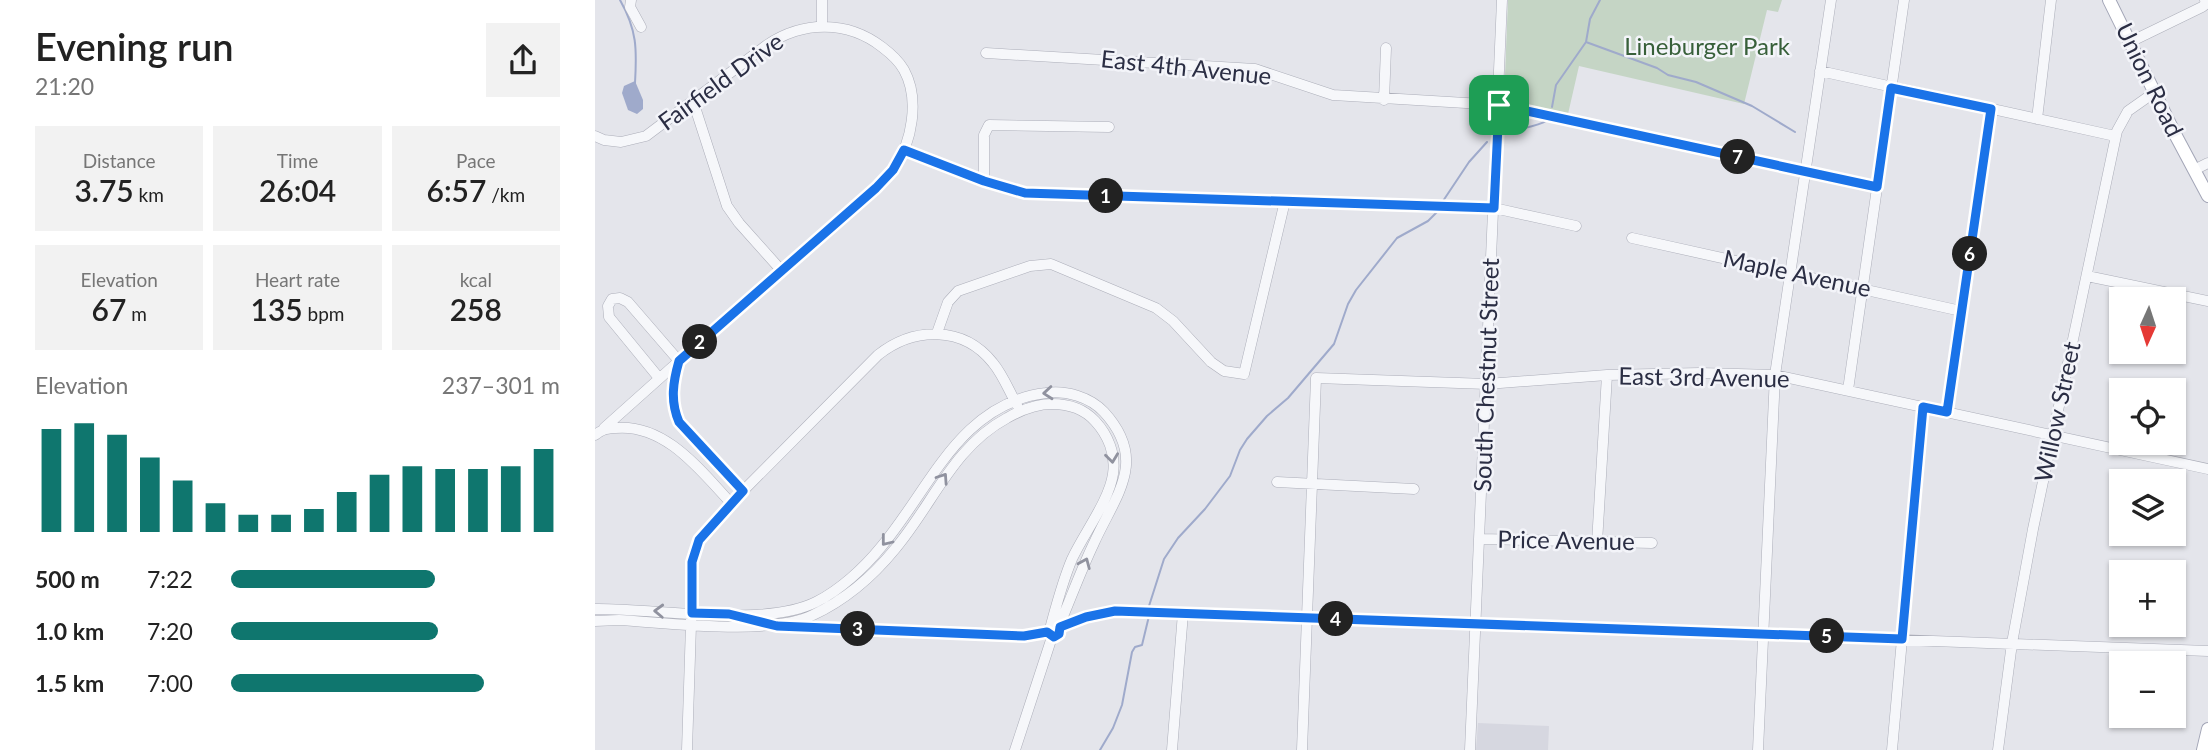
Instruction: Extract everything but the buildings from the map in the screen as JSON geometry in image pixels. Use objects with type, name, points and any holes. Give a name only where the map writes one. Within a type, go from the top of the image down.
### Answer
[{"type":"main road","name":"Union Road","points":[[2109,0],[2208,196]]},
{"type":"main road","points":[[2203,750],[2208,729]]},
{"type":"street","points":[[631,0],[629,7],[642,27]]},
{"type":"street","points":[[821,25],[822,0]]},
{"type":"street","name":"South Chestnut Street","points":[[1470,750],[1502,0]]},
{"type":"street","points":[[1758,750],[1775,375],[1831,0]]},
{"type":"street","points":[[1848,390],[1904,0]]},
{"type":"street","points":[[2037,119],[2051,0]]},
{"type":"street","points":[[2130,41],[2206,2]]},
{"type":"street","name":"Fairfield Drive","points":[[595,136],[614,142],[640,139],[778,37],[800,28],[821,25],[846,29],[865,36],[891,54],[905,71],[910,90],[912,112],[904,150],[893,170],[876,188],[599,432]]},
{"type":"street","points":[[1384,100],[1386,48]]},
{"type":"street","name":"East 4th Avenue","points":[[986,53],[1255,69],[1325,93],[1384,100],[1499,105],[1877,187]]},
{"type":"street","points":[[1820,71],[2115,136]]},
{"type":"street","name":"Willow Street","points":[[1998,750],[2012,643],[2052,435],[2115,136],[2128,111],[2155,92]]},
{"type":"street","points":[[693,101],[727,206],[781,270]]},
{"type":"street","points":[[1947,412],[1991,109]]},
{"type":"street","points":[[984,181],[984,135],[989,125],[1109,127]]},
{"type":"street","points":[[904,150],[984,181],[1025,193],[1494,208],[1576,226]]},
{"type":"street","points":[[2194,170],[2208,163]]},
{"type":"street","points":[[937,333],[948,302],[958,291],[1030,266],[1051,264],[1156,308],[1173,321],[1211,362],[1224,370],[1244,374],[1285,201]]},
{"type":"street","name":"Maple Avenue","points":[[1632,238],[1961,311]]},
{"type":"street","points":[[2087,276],[2208,301]]},
{"type":"street","points":[[659,378],[610,317],[608,306],[612,299],[620,298],[628,302],[679,361],[673,391],[679,422],[743,491]]},
{"type":"street","points":[[687,750],[692,562],[699,540],[731,503],[878,355],[891,345],[912,336],[937,333],[968,341],[997,367],[1017,406]]},
{"type":"street","points":[[1597,543],[1607,375]]},
{"type":"street","name":"East 3rd Avenue","points":[[1311,483],[1316,378],[1487,384],[1607,375],[1775,375],[2208,469]]},
{"type":"street","points":[[595,609],[771,613],[799,608],[819,600],[836,589],[883,546],[955,443],[987,416],[1017,406],[1049,404],[1073,407],[1097,423],[1107,438],[1113,454],[1112,482],[1071,561],[1054,630],[1015,750]]},
{"type":"street","points":[[729,614],[777,626],[817,614],[868,578],[897,547],[956,460],[986,430],[1017,406]]},
{"type":"street","points":[[1892,750],[1923,407]]},
{"type":"street","name":"Fairfield Drive","points":[[599,432],[635,428],[663,438],[731,503]]},
{"type":"street","points":[[1277,482],[1415,489]]},
{"type":"street","points":[[1301,750],[1311,483]]},
{"type":"street","name":"Price Avenue","points":[[1481,539],[1652,543]]},
{"type":"street","points":[[595,621],[1024,636],[1054,630],[1086,617],[1115,611],[2208,651]]},
{"type":"street","points":[[1172,750],[1183,613]]},
{"type":"shaded area","points":[[1478,723],[1549,726],[1548,750],[1476,750]]},
{"type":"green space","name":"Lineburger Park","points":[[1508,0],[1782,0],[1778,12],[1767,10],[1744,104],[1579,66],[1568,114],[1504,101]]},
{"type":"water","points":[[635,81],[643,100],[643,109],[637,114],[628,110],[622,93],[624,86]]},
{"type":"waterway","points":[[620,0],[635,40],[635,83]]},
{"type":"waterway","points":[[1552,107],[1556,85],[1586,42],[1590,19],[1600,0]]},
{"type":"waterway","points":[[1586,42],[1657,68],[1668,75],[1696,82],[1752,106],[1795,132]]},
{"type":"waterway","points":[[1502,134],[1546,121]]},
{"type":"waterway","points":[[1443,201],[1469,162],[1487,142]]},
{"type":"waterway","points":[[1149,606],[1164,559],[1178,538],[1230,476],[1247,439],[1267,416],[1288,398],[1334,344],[1348,304],[1356,290],[1397,238],[1428,221],[1437,212]]},
{"type":"waterway","points":[[1100,750],[1122,705],[1132,652],[1135,647],[1142,645],[1149,616]]},
{"type":"route","points":[[1891,88],[1991,109],[1947,412],[1923,407],[1902,639],[1115,611],[1103,612],[1060,627],[1059,634],[1054,637],[1047,632],[1024,636],[777,626],[729,614],[692,613],[692,562],[699,540],[743,491],[679,422],[673,402],[673,381],[679,361],[876,188],[893,170],[904,150],[984,181],[1025,193],[1494,208],[1499,105],[1877,187],[1891,88]]}]
